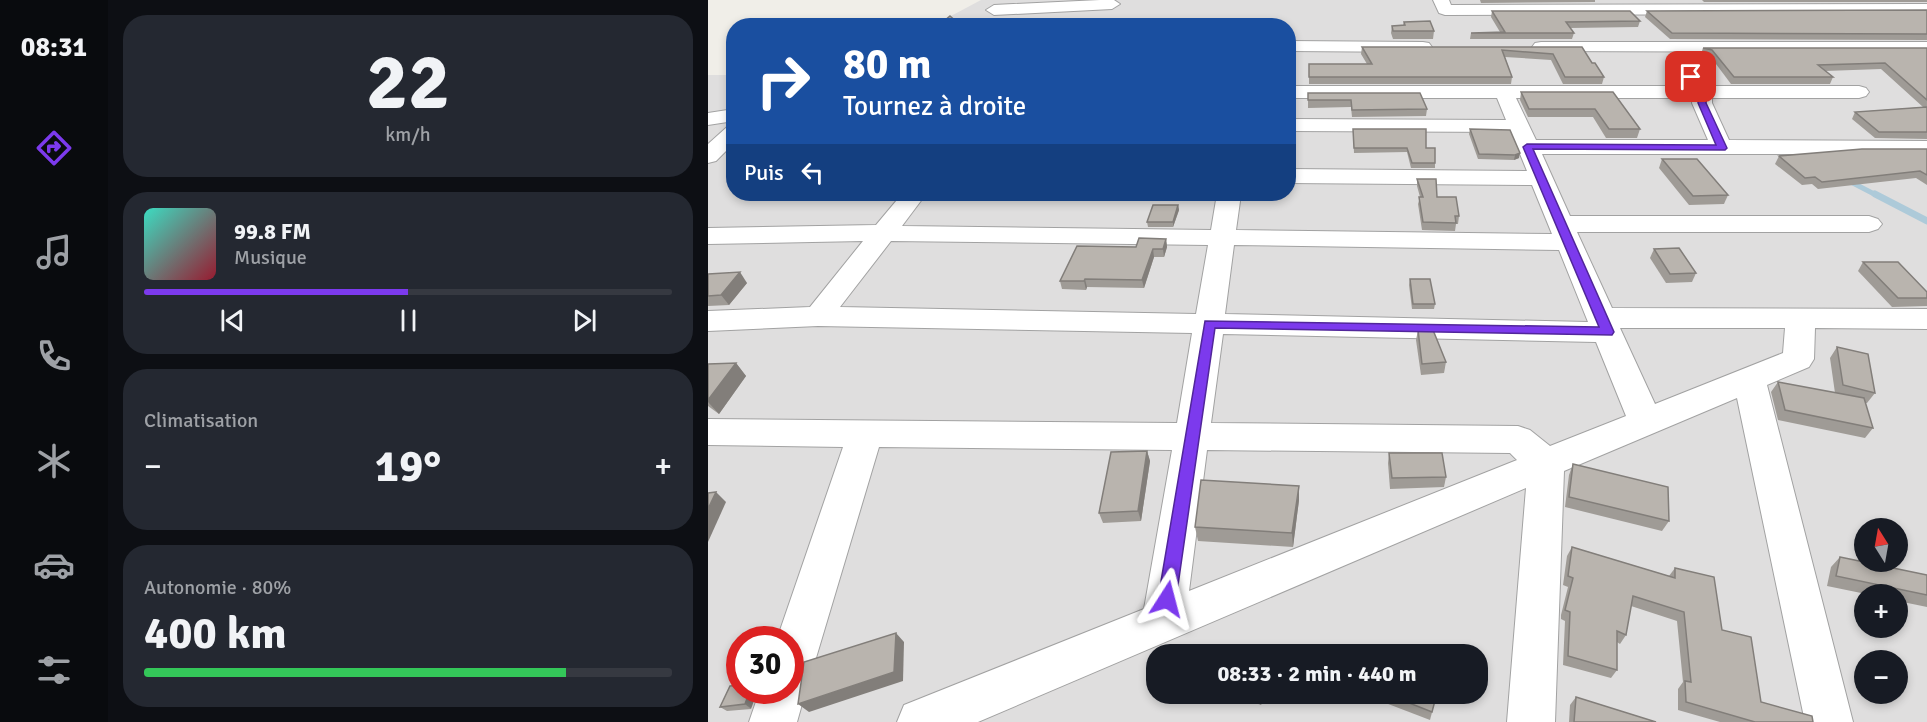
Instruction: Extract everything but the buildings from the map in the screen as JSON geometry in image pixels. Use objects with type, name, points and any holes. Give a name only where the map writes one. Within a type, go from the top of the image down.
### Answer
[{"type":"street","points":[[1441,0],[1445,10],[1627,5],[1792,5],[1927,9]]},
{"type":"street","points":[[994,10],[1115,2]]},
{"type":"street","points":[[1084,18],[1101,12],[1115,2]]},
{"type":"street","points":[[1627,5],[1703,91],[1702,103],[1722,148]]},
{"type":"street","points":[[1792,5],[1875,63]]},
{"type":"street","points":[[1296,46],[1442,47]]},
{"type":"street","points":[[1525,47],[1927,47]]},
{"type":"street","points":[[1296,92],[1859,92]]},
{"type":"street","points":[[1504,92],[1646,422]]},
{"type":"street","points":[[708,119],[726,116]]},
{"type":"street","points":[[1296,125],[1722,148],[1925,147]]},
{"type":"street","points":[[708,156],[726,139]]},
{"type":"street","points":[[1296,176],[1541,178]]},
{"type":"street","points":[[818,316],[909,201]]},
{"type":"street","points":[[1163,622],[1228,201]]},
{"type":"street","points":[[708,236],[884,233],[1223,237],[1565,233],[1869,224]]},
{"type":"street","points":[[708,321],[818,316],[1209,324],[1604,325],[1801,318],[1925,322]]},
{"type":"street","points":[[925,722],[1798,359],[1801,318]]},
{"type":"street","points":[[1749,379],[1829,722]]},
{"type":"street","points":[[708,432],[1518,440],[1546,464]]},
{"type":"street","points":[[803,626],[865,434]]},
{"type":"street","points":[[1531,722],[1546,464]]},
{"type":"street","points":[[773,722],[779,704]]},
{"type":"shaded area","points":[[981,0],[1927,0],[1927,722],[708,722],[708,75],[726,75],[726,201],[1296,201],[1296,18],[947,18]]},
{"type":"waterway","points":[[1849,181],[1878,196]]},
{"type":"waterway","points":[[1875,194],[1927,221]]},
{"type":"route","points":[[1167,599],[1209,324],[1607,332],[1527,147],[1722,148],[1702,103],[1703,91],[1691,77]]}]
